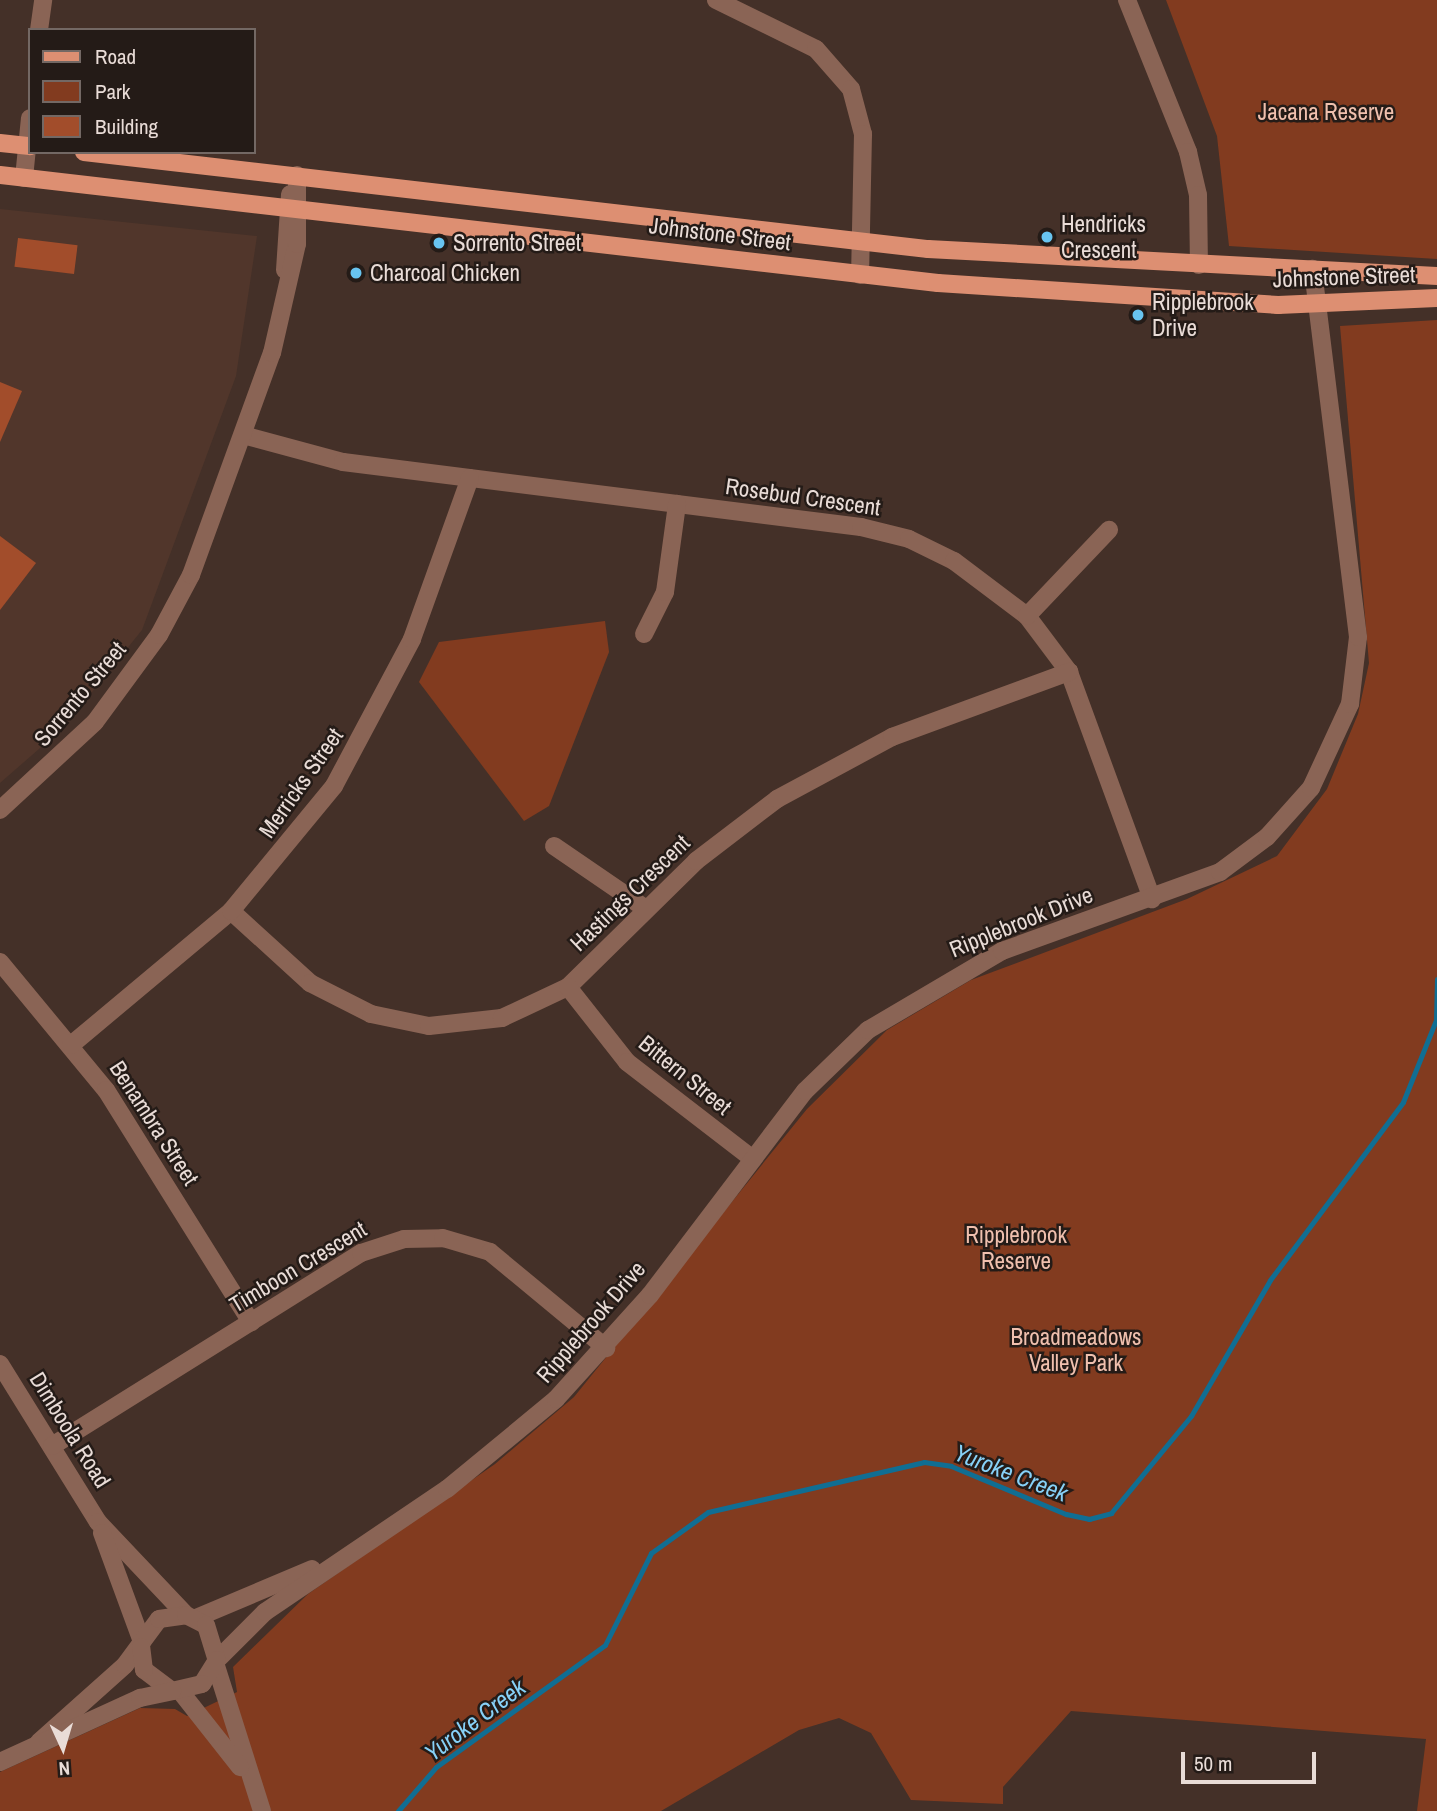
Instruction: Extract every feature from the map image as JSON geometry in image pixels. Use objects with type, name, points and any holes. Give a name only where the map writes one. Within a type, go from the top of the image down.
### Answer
[{"type":"main road","points":[[0,143],[28,146]]},
{"type":"main road","name":"Johnstone Street","points":[[103,154],[861,242],[1199,265],[1437,276]]},
{"type":"main road","name":"Johnstone Street","points":[[0,175],[860,275],[1316,304],[1437,298]]},
{"type":"street","points":[[39,28],[43,0]]},
{"type":"street","points":[[716,0],[816,49],[851,89],[863,134],[860,275]]},
{"type":"street","points":[[1127,0],[1188,152],[1198,195],[1199,265]]},
{"type":"street","points":[[24,178],[28,146]]},
{"type":"street","name":"Sorrento Street","points":[[0,810],[95,722],[159,635],[201,552],[272,353],[286,277],[297,175]]},
{"type":"street","name":"Ripplebrook Drive","points":[[217,1663],[265,1612],[334,1560],[496,1452],[606,1348],[829,1065],[910,1000],[1002,951],[1152,899],[1220,872],[1267,837],[1311,788],[1350,704],[1357,600],[1313,269]]},
{"type":"street","name":"Rosebud Crescent","points":[[243,435],[343,462],[677,504],[909,539],[993,586],[1027,616],[1069,672],[1152,899]]},
{"type":"street","name":"Merricks Street","points":[[71,1045],[232,911],[294,842],[363,738],[412,639],[470,478]]},
{"type":"street","points":[[644,634],[665,592],[677,504]]},
{"type":"street","points":[[1027,616],[1109,530]]},
{"type":"street","name":"Hastings Crescent","points":[[232,911],[310,983],[340,1002],[399,1022],[429,1026],[502,1018],[568,987],[646,909],[740,825],[835,765],[923,724],[1069,672]]},
{"type":"street","points":[[554,846],[646,909]]},
{"type":"street","name":"Benambra Street","points":[[0,962],[71,1045],[251,1322]]},
{"type":"street","name":"Bittern Street","points":[[568,987],[627,1062],[753,1159]]},
{"type":"street","name":"Timboon Crescent","points":[[52,1446],[361,1253],[404,1239],[443,1237],[509,1264],[606,1348]]},
{"type":"street","name":"Dimboola Road","points":[[0,1364],[98,1522],[141,1644]]},
{"type":"street","name":"Dimboola Road","points":[[98,1522],[191,1616]]},
{"type":"street","name":"Ripplebrook Drive","points":[[191,1616],[334,1560]]},
{"type":"street","points":[[40,1742],[141,1644],[159,1619],[191,1616],[214,1635],[217,1663],[248,1779],[262,1811]]},
{"type":"street","points":[[141,1644],[145,1670],[176,1691],[248,1779]]},
{"type":"street","points":[[0,1762],[40,1742],[176,1691],[202,1684],[217,1663]]},
{"type":"shaded area","points":[[0,209],[257,236],[236,376],[142,630],[63,728],[0,783]]},
{"type":"green space","name":"Jacana Reserve","points":[[1166,0],[1437,0],[1437,259],[1229,246],[1217,136]]},
{"type":"green space","name":"Broadmeadows Valley Park","points":[[1437,320],[1437,1811],[1417,1811],[1426,1739],[1071,1711],[1003,1787],[1003,1804],[911,1800],[871,1733],[839,1718],[799,1730],[661,1811],[0,1811],[0,1772],[140,1708],[175,1709],[187,1716],[237,1692],[233,1667],[308,1594],[495,1464],[574,1397],[807,1109],[887,1030],[971,980],[1187,899],[1277,856],[1327,789],[1358,714],[1369,663],[1340,326]]},
{"type":"green space","points":[[605,621],[609,652],[549,806],[524,821],[419,682],[439,642]]},
{"type":"building","points":[[18,238],[78,245],[74,274],[14,267]]},
{"type":"building","points":[[0,382],[22,391],[0,442]]},
{"type":"building","points":[[0,536],[36,563],[0,610]]},
{"type":"waterway","name":"Yuroke Creek","points":[[398,1811],[436,1767],[605,1645],[651,1553],[708,1512],[924,1462],[951,1466],[1066,1514],[1089,1519],[1111,1513],[1191,1416],[1270,1280],[1403,1102],[1436,1020],[1437,979]]},
{"type":"place","name":"Hendricks Crescent","points":[[1047,237]]},
{"type":"place","name":"Sorrento Street","points":[[439,243]]},
{"type":"place","name":"Charcoal Chicken","points":[[356,273]]},
{"type":"place","name":"Ripplebrook Drive","points":[[1138,315]]},
{"type":"park label","name":"Ripplebrook Reserve","points":[[1016,1248]]}]
